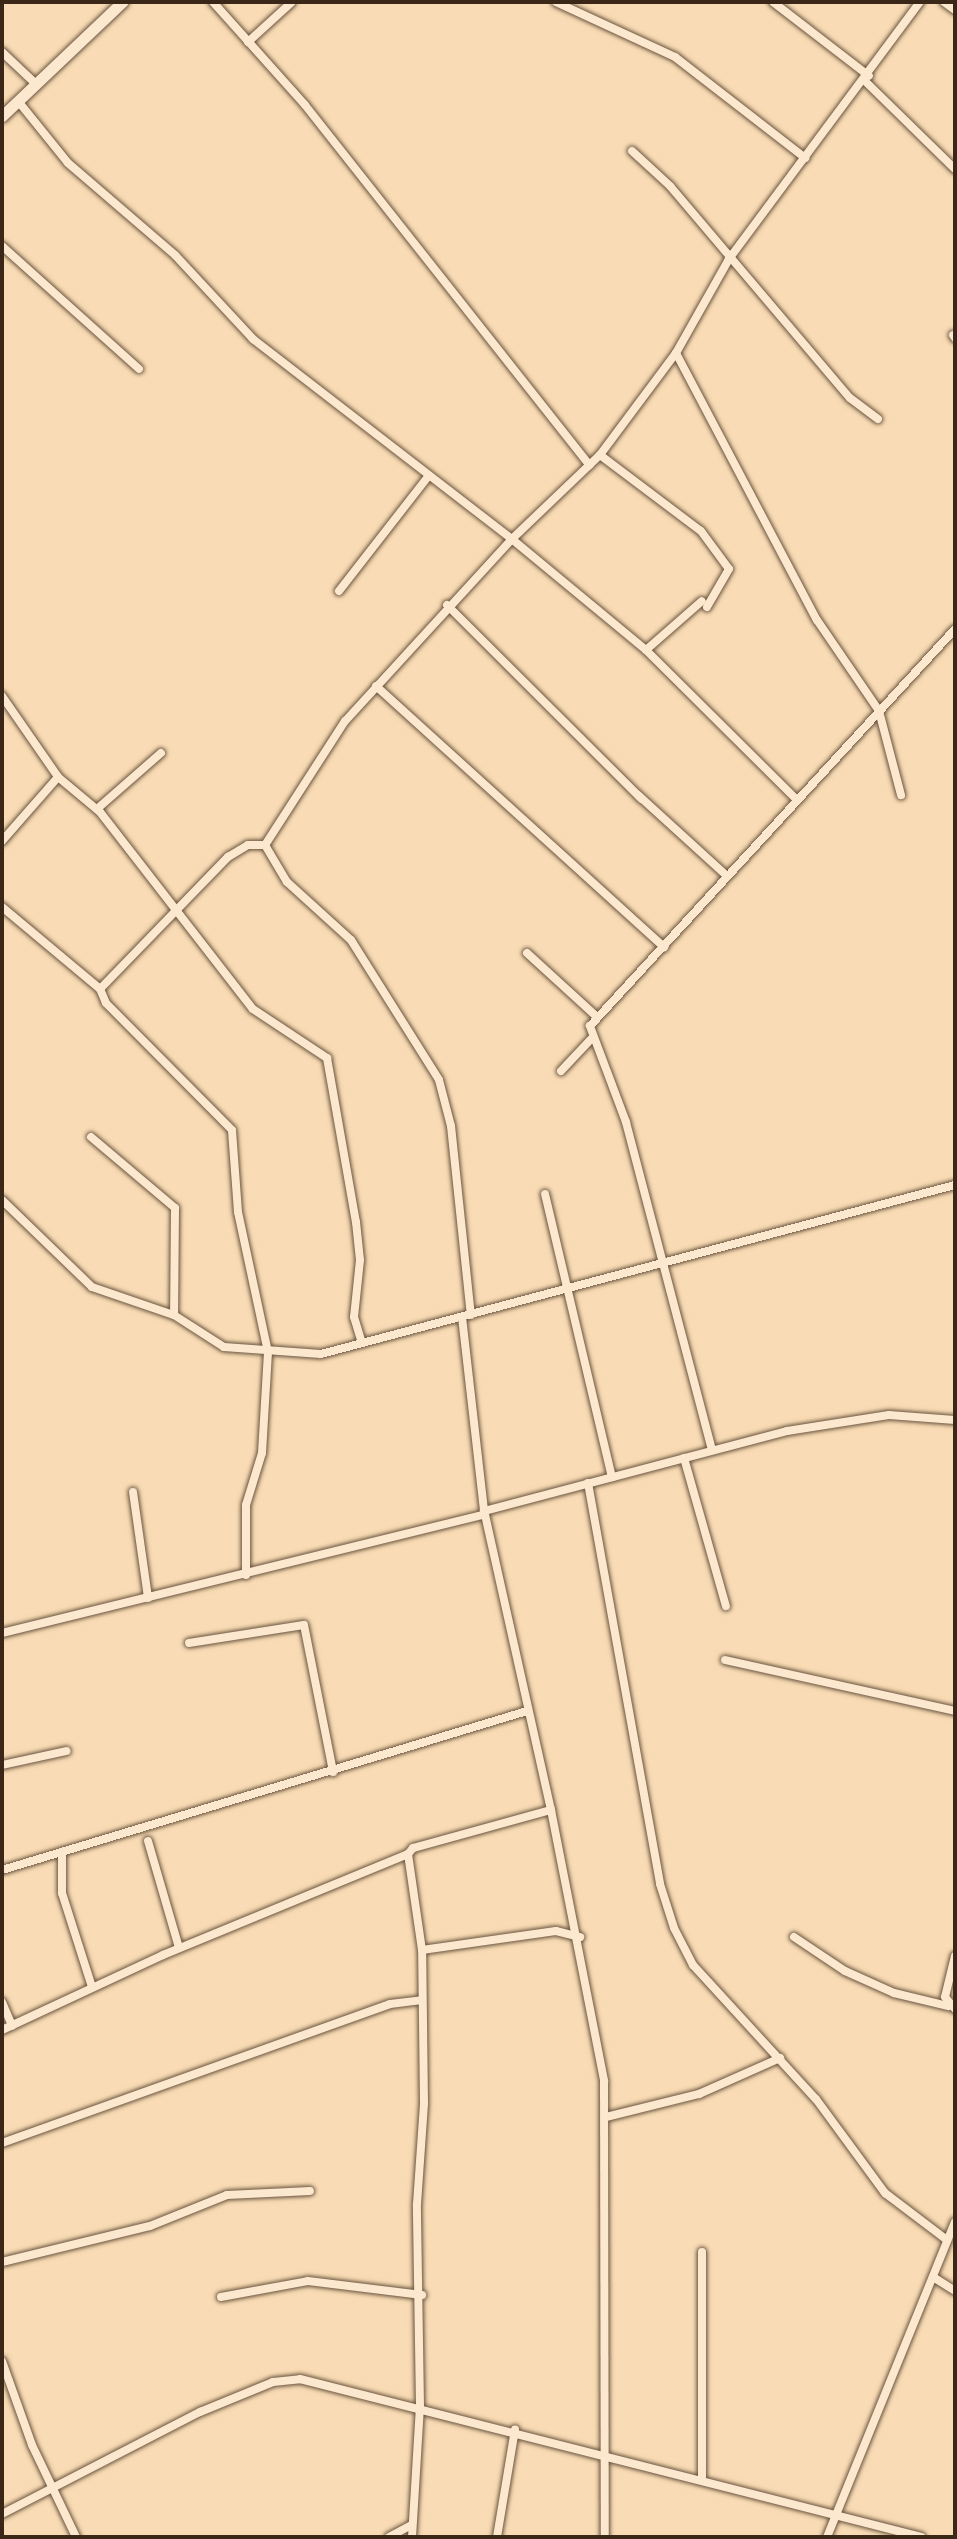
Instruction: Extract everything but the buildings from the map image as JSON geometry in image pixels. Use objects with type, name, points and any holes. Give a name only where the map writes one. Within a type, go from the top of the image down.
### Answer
[{"type":"street","points":[[2,116],[122,2]]},
{"type":"street","points":[[213,2],[589,465]]},
{"type":"street","points":[[248,42],[292,2]]},
{"type":"street","points":[[556,2],[675,57],[805,158]]},
{"type":"street","points":[[773,2],[867,78],[955,169]]},
{"type":"street","points":[[265,845],[303,778],[376,686],[447,605],[600,455],[676,353],[729,259],[867,78],[920,2]]},
{"type":"street","points":[[944,2],[955,10]]},
{"type":"street","points":[[2,52],[36,84]]},
{"type":"street","points":[[18,101],[68,163],[175,255],[253,339],[427,478],[512,539],[646,650],[795,798]]},
{"type":"street","points":[[632,151],[670,186],[850,398],[878,419]]},
{"type":"street","points":[[2,246],[139,369]]},
{"type":"street","points":[[676,353],[817,620],[879,711],[901,795]]},
{"type":"street","points":[[600,455],[701,531],[729,569],[705,604],[646,650]]},
{"type":"street","points":[[339,591],[427,478]]},
{"type":"street","points":[[447,605],[642,799]]},
{"type":"street","points":[[561,1071],[591,1039],[596,1016],[664,947],[795,798],[955,629]]},
{"type":"street","points":[[376,686],[664,947]]},
{"type":"street","points":[[2,696],[58,777],[97,809],[176,909],[188,933],[253,1009],[327,1058],[355,1207],[360,1260],[354,1317],[362,1343]]},
{"type":"street","points":[[583,743],[726,875]]},
{"type":"street","points":[[97,809],[161,753]]},
{"type":"street","points":[[2,841],[58,777]]},
{"type":"street","points":[[556,837],[664,947]]},
{"type":"street","points":[[100,989],[228,857],[258,841],[265,845],[287,882],[366,960],[439,1080],[451,1126],[483,1513],[580,1937],[606,2117],[605,2537]]},
{"type":"street","points":[[2,907],[100,989],[106,1003],[232,1130],[240,1226],[268,1352],[262,1453],[246,1505],[246,1575]]},
{"type":"street","points":[[527,953],[596,1016]]},
{"type":"street","points":[[591,1039],[614,1082],[712,1450]]},
{"type":"street","points":[[91,1137],[175,1208],[174,1315]]},
{"type":"street","points":[[3,1201],[92,1287],[174,1315],[224,1347],[268,1352],[334,1353],[955,1185]]},
{"type":"street","points":[[545,1194],[612,1477]]},
{"type":"street","points":[[2,1633],[246,1575],[712,1450],[889,1415],[955,1420]]},
{"type":"street","points":[[684,1458],[726,1606]]},
{"type":"street","points":[[588,1483],[660,1884],[674,1928],[693,1965],[780,2058],[885,2193],[947,2240]]},
{"type":"street","points":[[133,1492],[148,1598]]},
{"type":"street","points":[[189,1643],[304,1625],[333,1772]]},
{"type":"street","points":[[725,1660],[955,1711]]},
{"type":"street","points":[[2,1870],[62,1856],[527,1711]]},
{"type":"street","points":[[2,1765],[67,1751]]},
{"type":"street","points":[[2,2030],[179,1948],[408,1854],[551,1810]]},
{"type":"street","points":[[148,1841],[179,1948]]},
{"type":"street","points":[[408,1854],[422,1950],[422,2295],[420,2406],[412,2537]]},
{"type":"street","points":[[62,1856],[62,1893],[92,1987]]},
{"type":"street","points":[[422,1950],[556,1931],[580,1937]]},
{"type":"street","points":[[794,1937],[857,1977],[952,2008],[955,1956]]},
{"type":"street","points":[[2,2143],[390,2004],[422,2000]]},
{"type":"street","points":[[2,2002],[12,2026]]},
{"type":"street","points":[[606,2117],[699,2094],[780,2058]]},
{"type":"street","points":[[2,2262],[150,2226],[227,2195],[310,2191]]},
{"type":"street","points":[[827,2537],[955,2222]]},
{"type":"street","points":[[702,2252],[702,2477]]},
{"type":"street","points":[[933,2277],[955,2291]]},
{"type":"street","points":[[221,2297],[308,2281],[422,2295]]},
{"type":"street","points":[[2,2361],[50,2489],[76,2537]]},
{"type":"street","points":[[2,2514],[200,2412],[273,2382],[315,2380],[702,2477],[921,2537]]},
{"type":"street","points":[[497,2537],[515,2430]]},
{"type":"street","points":[[389,2537],[412,2525]]}]
